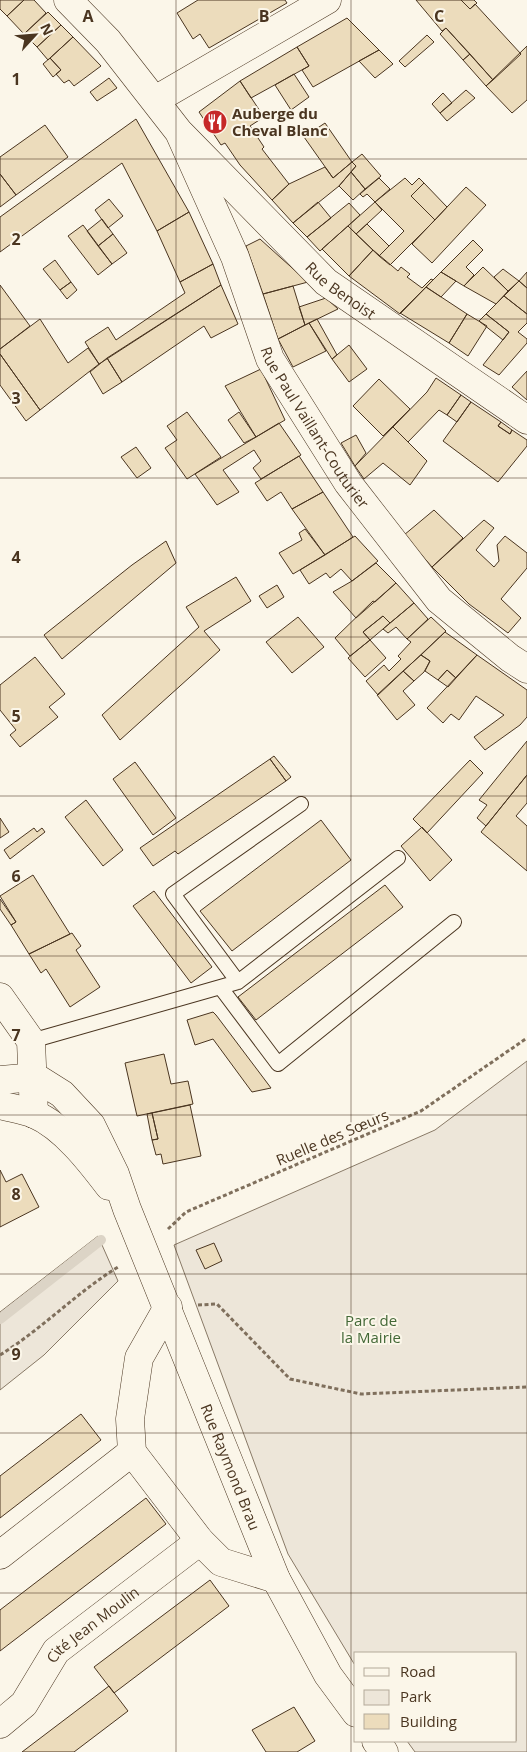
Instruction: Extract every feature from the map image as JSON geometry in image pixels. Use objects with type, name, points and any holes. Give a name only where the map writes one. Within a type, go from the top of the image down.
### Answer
[{"type":"street","points":[[68,0],[108,41],[179,132]]},
{"type":"street","points":[[155,100],[327,0]]},
{"type":"street","name":"Rue Benoist","points":[[179,132],[326,282],[527,420]]},
{"type":"street","name":"Rue Paul Vaillant-Couturier","points":[[179,132],[235,257],[270,358],[348,483],[439,600],[527,670]]},
{"type":"street","points":[[0,998],[32,1040],[34,1114]]},
{"type":"street","points":[[0,1080],[34,1077]]},
{"type":"street","name":"Rue Raymond Brau","points":[[34,1077],[62,1094],[91,1125],[115,1174],[144,1252],[168,1307],[276,1579],[328,1675],[354,1710]]},
{"type":"street","name":"Rue Raymond Brau","points":[[0,1105],[34,1114],[59,1130],[82,1154],[127,1209]]},
{"type":"street","points":[[168,1307],[139,1358],[130,1420],[132,1452],[200,1541],[221,1562],[276,1579]]},
{"type":"street","points":[[0,1555],[132,1452]]},
{"type":"street","name":"Cité Jean Moulin","points":[[0,1724],[24,1704],[56,1651],[200,1541]]},
{"type":"lane","points":[[238,982],[173,894],[301,804]]},
{"type":"lane","points":[[32,1040],[238,982],[398,858]]},
{"type":"lane","points":[[221,988],[278,1064],[454,922]]},
{"type":"path","name":"Ruelle des Sœurs","points":[[0,1354],[28,1338],[78,1296],[116,1268],[144,1252],[186,1212],[421,1111],[527,1038]]},
{"type":"path","points":[[168,1307],[217,1304],[290,1379],[361,1394],[527,1387]]},
{"type":"green space","name":"Parc de la Mairie","points":[[527,1061],[527,1752],[415,1752],[408,1742],[517,1742],[517,1652],[354,1652],[354,1664],[288,1554],[174,1245],[435,1130]]},
{"type":"green space","points":[[98,1236],[118,1281],[44,1355],[0,1390],[0,1312]]},
{"type":"building","points":[[0,0],[24,0],[7,16],[0,9]]},
{"type":"building","points":[[24,0],[34,0],[46,13],[24,34],[7,16]]},
{"type":"building","points":[[198,0],[285,0],[287,3],[209,48],[200,34],[193,39],[177,13]]},
{"type":"building","points":[[416,0],[461,0],[470,9],[475,4],[521,54],[493,80],[446,28],[442,31]]},
{"type":"building","points":[[461,0],[474,0],[477,3],[470,9]]},
{"type":"building","points":[[48,12],[61,25],[37,47],[24,34]]},
{"type":"building","points":[[347,18],[379,50],[313,87],[302,70],[309,66],[297,47]]},
{"type":"building","points":[[61,25],[73,37],[48,60],[37,47]]},
{"type":"building","points":[[446,28],[470,54],[463,60],[440,34]]},
{"type":"building","points":[[427,35],[434,42],[405,67],[399,61]]},
{"type":"building","points":[[73,37],[101,66],[74,86],[69,80],[64,83],[56,74],[61,70],[50,58]]},
{"type":"building","points":[[527,46],[527,100],[512,113],[486,86]]},
{"type":"building","points":[[297,47],[309,66],[251,98],[240,81]]},
{"type":"building","points":[[379,50],[393,64],[375,78],[359,61]]},
{"type":"building","points":[[470,54],[493,80],[486,86],[463,60]]},
{"type":"building","points":[[50,58],[61,70],[53,77],[43,64]]},
{"type":"building","points":[[294,74],[309,97],[291,110],[275,85]]},
{"type":"building","points":[[109,78],[117,88],[97,101],[90,92]]},
{"type":"building","points":[[240,81],[264,117],[250,126],[264,147],[262,149],[289,184],[272,200],[240,165],[225,143],[221,145],[199,112]]},
{"type":"building","points":[[466,90],[475,98],[447,121],[440,113]]},
{"type":"building","points":[[443,93],[452,103],[440,113],[432,104]]},
{"type":"building","points":[[136,119],[189,212],[157,231],[122,163],[0,252],[0,217]]},
{"type":"building","points":[[325,123],[352,162],[333,178],[304,137]]},
{"type":"building","points":[[45,125],[68,157],[16,195],[0,174],[0,157]]},
{"type":"building","points":[[362,154],[381,176],[365,189],[351,172],[356,166],[352,162]]},
{"type":"building","points":[[352,162],[356,166],[339,186],[293,223],[272,200],[289,184],[325,167],[333,178]]},
{"type":"building","points":[[351,172],[365,189],[353,200],[339,186]]},
{"type":"building","points":[[0,174],[16,195],[0,207]]},
{"type":"building","points":[[379,178],[390,189],[375,202],[367,194],[363,197],[360,194]]},
{"type":"building","points":[[405,178],[412,185],[419,178],[424,183],[411,196],[435,220],[390,265],[379,256],[404,231],[375,202]]},
{"type":"building","points":[[424,183],[447,207],[435,220],[411,196]]},
{"type":"building","points":[[466,187],[486,205],[432,263],[412,244]]},
{"type":"building","points":[[109,199],[123,216],[108,228],[95,210]]},
{"type":"building","points":[[318,202],[331,218],[307,237],[293,223]]},
{"type":"building","points":[[375,202],[382,210],[356,234],[348,226]]},
{"type":"building","points":[[349,203],[360,215],[320,251],[307,237]]},
{"type":"building","points":[[189,212],[213,264],[180,282],[157,231]]},
{"type":"building","points":[[102,219],[113,234],[98,246],[87,231]]},
{"type":"building","points":[[367,224],[389,246],[379,256],[356,234]]},
{"type":"building","points":[[83,225],[112,264],[98,275],[68,236]]},
{"type":"building","points":[[348,226],[373,250],[349,276],[322,249]]},
{"type":"building","points":[[113,234],[127,253],[112,264],[98,246]]},
{"type":"building","points":[[260,239],[308,282],[263,294],[246,246]]},
{"type":"building","points":[[473,240],[483,250],[466,267],[474,275],[464,286],[441,272]]},
{"type":"building","points":[[373,250],[398,271],[401,267],[410,274],[407,277],[422,288],[431,279],[433,280],[400,314],[349,276]]},
{"type":"building","points":[[55,260],[71,282],[60,290],[43,269]]},
{"type":"building","points":[[213,264],[221,285],[99,364],[85,342],[108,327],[116,340],[185,293],[180,282]]},
{"type":"building","points":[[483,267],[508,291],[496,304],[464,286]]},
{"type":"building","points":[[503,269],[519,281],[508,291],[494,277]]},
{"type":"building","points":[[441,272],[456,281],[441,297],[426,287]]},
{"type":"building","points":[[527,272],[527,288],[519,281]]},
{"type":"building","points":[[519,281],[527,288],[527,314],[504,296]]},
{"type":"building","points":[[71,282],[77,290],[67,299],[60,290]]},
{"type":"building","points":[[0,285],[30,326],[0,349]]},
{"type":"building","points":[[221,285],[238,324],[211,338],[204,326],[122,382],[107,358]]},
{"type":"building","points":[[293,286],[305,325],[278,339],[263,294]]},
{"type":"building","points":[[426,287],[467,314],[449,343],[400,313]]},
{"type":"building","points":[[504,296],[527,314],[527,323],[518,332],[527,339],[527,343],[499,375],[483,365],[509,332],[486,314]]},
{"type":"building","points":[[326,298],[338,309],[305,325],[299,307]]},
{"type":"building","points":[[467,314],[487,326],[468,356],[449,343]]},
{"type":"building","points":[[486,314],[509,332],[503,340],[479,321]]},
{"type":"building","points":[[40,319],[68,363],[88,348],[99,364],[40,410],[0,354],[0,349]]},
{"type":"building","points":[[317,319],[337,355],[332,359],[309,323]]},
{"type":"building","points":[[309,323],[326,351],[293,367],[278,339]]},
{"type":"building","points":[[349,345],[367,369],[349,382],[332,359]]},
{"type":"building","points":[[0,354],[40,410],[26,421],[0,385]]},
{"type":"building","points":[[107,358],[122,382],[103,394],[90,372]]},
{"type":"building","points":[[261,369],[285,420],[256,437],[225,386]]},
{"type":"building","points":[[527,371],[527,400],[512,387]]},
{"type":"building","points":[[436,378],[461,395],[447,415],[439,410],[408,442],[393,427],[427,392]]},
{"type":"building","points":[[379,379],[410,409],[383,436],[353,406]]},
{"type":"building","points":[[461,395],[471,402],[457,422],[447,415]]},
{"type":"building","points":[[471,402],[501,422],[498,426],[510,434],[512,430],[527,440],[527,446],[498,482],[443,441]]},
{"type":"building","points":[[187,412],[221,457],[187,479],[165,448],[177,440],[167,426]]},
{"type":"building","points":[[239,412],[256,437],[244,443],[228,420]]},
{"type":"building","points":[[501,422],[512,430],[510,434],[498,426]]},
{"type":"building","points":[[279,423],[301,455],[261,479],[253,468],[261,461],[254,450],[223,470],[239,492],[217,505],[195,474]]},
{"type":"building","points":[[393,427],[427,461],[410,485],[383,463],[364,479],[355,466]]},
{"type":"building","points":[[356,435],[366,453],[355,466],[341,443]]},
{"type":"building","points":[[136,447],[151,468],[137,478],[121,457]]},
{"type":"building","points":[[299,456],[323,492],[292,509],[281,492],[267,501],[255,483]]},
{"type":"building","points":[[323,492],[353,537],[325,555],[292,509]]},
{"type":"building","points":[[434,510],[463,538],[432,567],[404,535]]},
{"type":"building","points":[[484,520],[494,528],[476,550],[494,567],[499,561],[497,545],[505,536],[527,553],[527,568],[501,599],[521,618],[508,633],[469,604],[432,567]]},
{"type":"building","points":[[305,529],[325,555],[293,574],[279,553],[302,540],[299,533]]},
{"type":"building","points":[[355,536],[378,561],[352,581],[341,569],[330,578],[326,573],[309,584],[300,570]]},
{"type":"building","points":[[166,541],[176,563],[62,659],[44,635],[132,565]]},
{"type":"building","points":[[376,563],[396,583],[356,618],[333,592],[352,581]]},
{"type":"building","points":[[236,577],[251,601],[204,631],[220,650],[120,740],[102,715],[199,627],[186,607]]},
{"type":"building","points":[[396,583],[414,603],[390,623],[383,616],[363,632],[370,640],[350,656],[335,638],[373,601],[375,602]]},
{"type":"building","points":[[277,585],[284,597],[267,608],[259,596]]},
{"type":"building","points":[[414,603],[428,619],[407,639],[396,627],[388,633],[383,629]]},
{"type":"building","points":[[383,616],[390,623],[370,640],[363,632]]},
{"type":"building","points":[[298,617],[324,647],[292,673],[266,642]]},
{"type":"building","points":[[431,617],[446,631],[378,695],[366,681],[384,665],[389,671],[401,659],[398,656],[411,642],[407,639]]},
{"type":"building","points":[[445,632],[477,655],[456,678],[447,670],[438,680],[425,671],[430,661],[421,655]]},
{"type":"building","points":[[370,640],[386,658],[365,677],[348,658]]},
{"type":"building","points":[[421,655],[430,661],[424,672],[414,681],[403,671]]},
{"type":"building","points":[[477,655],[527,690],[527,717],[520,725],[485,750],[474,737],[504,715],[476,696],[459,720],[451,714],[443,723],[427,708]]},
{"type":"building","points":[[35,657],[65,694],[49,707],[58,717],[20,747],[10,735],[16,730],[0,710],[0,685]]},
{"type":"building","points":[[447,670],[456,678],[448,687],[438,680]]},
{"type":"building","points":[[403,671],[414,681],[403,691],[415,705],[397,720],[377,695]]},
{"type":"building","points":[[527,741],[527,775],[486,826],[477,818],[487,805],[479,800]]},
{"type":"building","points":[[274,756],[291,777],[286,781],[270,759]]},
{"type":"building","points":[[270,759],[286,781],[178,854],[175,851],[153,866],[140,848]]},
{"type":"building","points":[[470,760],[483,773],[427,833],[413,819]]},
{"type":"building","points":[[135,762],[176,818],[153,835],[113,779]]},
{"type":"building","points":[[527,775],[527,803],[516,816],[527,826],[527,871],[481,832]]},
{"type":"building","points":[[86,800],[123,850],[103,866],[65,817]]},
{"type":"building","points":[[0,818],[9,832],[0,838]]},
{"type":"building","points":[[321,820],[351,860],[232,951],[200,911]]},
{"type":"building","points":[[422,827],[452,860],[430,881],[401,846]]},
{"type":"building","points":[[34,828],[37,832],[42,828],[45,832],[10,859],[4,850]]},
{"type":"building","points":[[33,875],[70,934],[29,954],[11,925],[16,922],[0,896]]},
{"type":"building","points":[[385,885],[403,907],[256,1020],[238,997]]},
{"type":"building","points":[[154,891],[212,967],[191,983],[133,906]]},
{"type":"building","points":[[0,899],[16,922],[11,925],[0,909]]},
{"type":"building","points":[[72,933],[81,946],[76,950],[100,987],[70,1007],[46,969],[41,973],[29,954]]},
{"type":"building","points":[[213,1012],[271,1088],[252,1092],[213,1039],[195,1045],[187,1020]]},
{"type":"building","points":[[164,1054],[171,1084],[188,1081],[193,1104],[137,1116],[125,1063]]},
{"type":"building","points":[[190,1105],[201,1156],[163,1164],[161,1154],[156,1155],[152,1140],[158,1139],[152,1113]]},
{"type":"building","points":[[152,1113],[158,1139],[152,1140],[147,1114]]},
{"type":"building","points":[[0,1170],[6,1182],[22,1174],[39,1207],[0,1227]]},
{"type":"building","points":[[214,1243],[222,1261],[205,1269],[196,1250]]},
{"type":"building","points":[[81,1414],[101,1440],[0,1518],[0,1476]]},
{"type":"building","points":[[146,1498],[166,1524],[0,1651],[0,1610]]},
{"type":"building","points":[[210,1580],[229,1606],[114,1693],[94,1667]]},
{"type":"building","points":[[109,1686],[128,1711],[74,1752],[22,1752]]},
{"type":"building","points":[[294,1707],[315,1741],[297,1752],[266,1752],[252,1730]]},
{"type":"waterway","points":[[0,1319],[101,1240]]},
{"type":"place","name":"Auberge du Cheval Blanc","points":[[215,122]]}]
